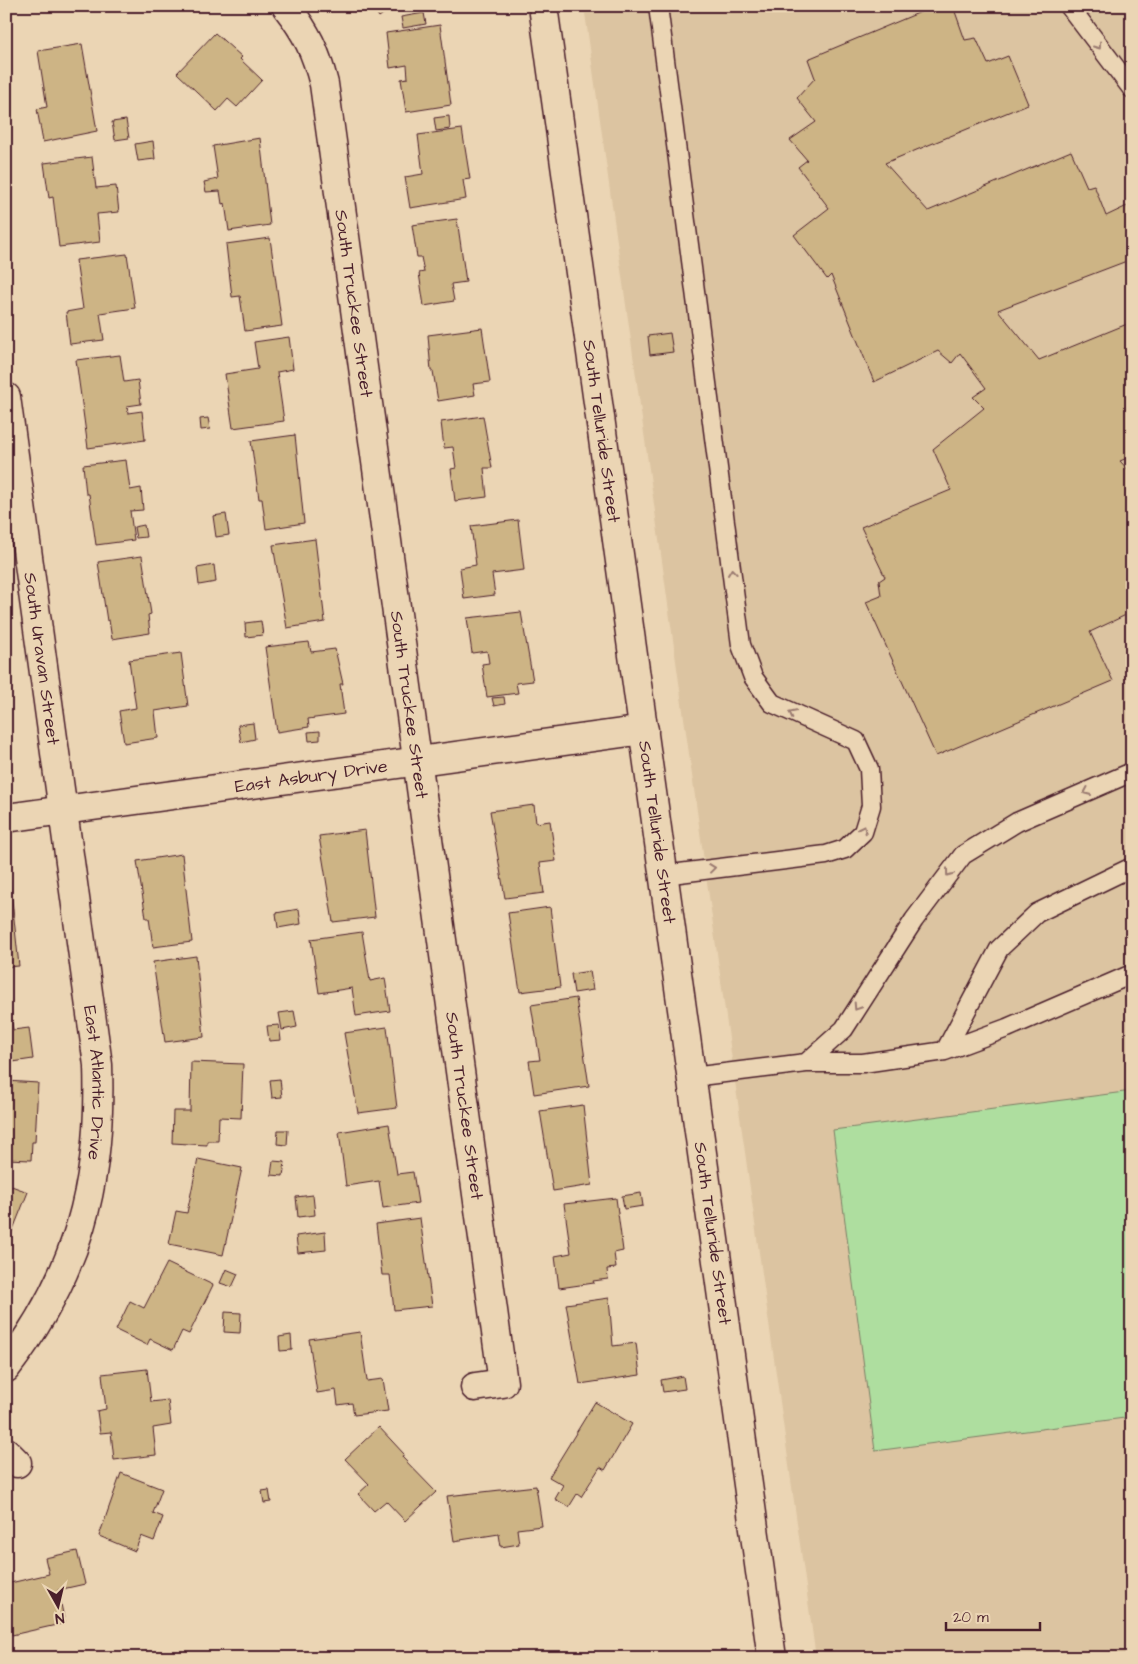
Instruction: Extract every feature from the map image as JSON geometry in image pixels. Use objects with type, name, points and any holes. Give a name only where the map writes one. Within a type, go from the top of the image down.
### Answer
[{"type":"street","name":"South Truckee Street","points":[[286,6],[303,28],[317,55],[324,84],[503,1383],[475,1387]]},
{"type":"street","name":"South Telluride Street","points":[[543,6],[772,1658]]},
{"type":"street","name":"South Uravan Street","points":[[6,397],[12,478],[63,810]]},
{"type":"street","name":"East Asbury Drive","points":[[6,818],[644,730]]},
{"type":"street","name":"East Atlantic Drive","points":[[6,1368],[26,1343],[59,1284],[76,1243],[86,1208],[96,1155],[100,1110],[98,1066],[63,810]]},
{"type":"lane","points":[[658,6],[741,645],[753,677],[772,703],[856,741],[869,769],[871,806],[863,832],[845,849],[826,855],[664,874]]},
{"type":"lane","points":[[1069,6],[1132,90]]},
{"type":"lane","points":[[806,1063],[844,1028],[914,920],[962,855],[1017,822],[1132,772]]},
{"type":"lane","points":[[945,1051],[998,949],[1036,913],[1132,867]]},
{"type":"lane","points":[[692,1077],[806,1063],[863,1062],[945,1051],[1007,1028],[1132,974]]},
{"type":"shaded area","points":[[584,6],[1132,6],[1132,1658],[816,1658]]},
{"type":"green space","points":[[1132,1091],[1132,1417],[875,1451],[833,1130]]},
{"type":"building","points":[[372,6],[394,6],[379,17]]},
{"type":"building","points":[[935,6],[953,6],[965,40],[976,38],[988,64],[1008,56],[1028,104],[885,163],[928,211],[1071,151],[1087,187],[1094,185],[1106,216],[1127,206],[1132,218],[1132,259],[998,310],[1039,360],[1132,322],[1132,456],[1120,461],[1132,474],[1132,622],[1128,614],[1090,632],[1113,681],[936,756],[866,602],[881,596],[879,581],[885,577],[861,527],[951,490],[933,449],[984,408],[973,397],[986,388],[960,353],[952,363],[938,351],[874,382],[831,275],[827,279],[794,235],[829,208],[798,167],[807,160],[790,140],[816,122],[797,98],[815,78],[808,59]]},
{"type":"building","points":[[424,13],[426,24],[403,28],[401,17]]},
{"type":"building","points":[[440,25],[451,105],[406,112],[401,79],[408,78],[407,65],[390,68],[386,33]]},
{"type":"building","points":[[215,33],[242,57],[240,59],[262,80],[237,107],[228,99],[217,111],[177,73]]},
{"type":"building","points":[[82,44],[97,131],[43,142],[37,109],[47,107],[38,51]]},
{"type":"building","points":[[449,116],[450,129],[436,131],[434,118]]},
{"type":"building","points":[[126,120],[129,138],[115,140],[112,122]]},
{"type":"building","points":[[462,129],[470,179],[463,180],[466,199],[410,208],[405,177],[423,174],[418,135]]},
{"type":"building","points":[[260,138],[270,225],[229,231],[225,203],[222,204],[220,191],[206,192],[204,182],[218,179],[213,146]]},
{"type":"building","points":[[153,141],[155,159],[138,161],[135,144]]},
{"type":"building","points":[[92,157],[96,188],[116,186],[119,212],[97,214],[100,242],[59,247],[53,197],[49,198],[44,163]]},
{"type":"building","points":[[457,219],[466,282],[451,284],[454,301],[424,306],[419,273],[424,272],[421,257],[417,257],[412,225]]},
{"type":"building","points":[[270,238],[282,326],[245,331],[240,296],[232,297],[226,244]]},
{"type":"building","points":[[127,254],[135,308],[100,313],[104,340],[70,344],[66,312],[83,309],[76,260]]},
{"type":"building","points":[[482,328],[490,382],[473,384],[475,395],[438,401],[433,371],[431,371],[428,335]]},
{"type":"building","points":[[670,333],[673,352],[650,355],[648,336]]},
{"type":"building","points":[[289,337],[293,369],[277,372],[284,421],[233,428],[225,374],[258,369],[254,342]]},
{"type":"building","points":[[120,355],[124,382],[138,380],[141,404],[127,406],[128,413],[142,411],[145,440],[88,448],[76,360]]},
{"type":"building","points":[[483,416],[492,468],[484,468],[487,497],[455,501],[451,469],[456,468],[453,447],[444,448],[441,422]]},
{"type":"building","points":[[208,418],[210,429],[201,430],[200,419]]},
{"type":"building","points":[[295,435],[304,523],[266,529],[262,499],[259,499],[251,441]]},
{"type":"building","points":[[126,460],[130,490],[141,488],[143,510],[130,511],[134,540],[96,545],[89,494],[86,494],[83,465]]},
{"type":"building","points":[[226,514],[229,535],[216,537],[213,516]]},
{"type":"building","points":[[518,520],[524,570],[492,574],[495,595],[464,599],[460,568],[476,565],[471,526]]},
{"type":"building","points":[[144,525],[146,537],[136,538],[134,527]]},
{"type":"building","points":[[315,539],[325,622],[287,628],[273,545]]},
{"type":"building","points":[[142,556],[151,614],[148,615],[150,633],[112,639],[109,620],[107,621],[98,562]]},
{"type":"building","points":[[214,565],[216,582],[199,585],[197,568]]},
{"type":"building","points":[[521,612],[533,681],[516,683],[518,693],[487,697],[482,664],[489,663],[487,651],[472,653],[467,618]]},
{"type":"building","points":[[261,621],[263,635],[246,637],[245,623]]},
{"type":"building","points":[[309,642],[311,652],[335,649],[343,684],[340,684],[344,714],[308,719],[309,727],[277,732],[265,647]]},
{"type":"building","points":[[181,653],[188,706],[155,711],[158,738],[124,743],[119,711],[136,708],[129,660]]},
{"type":"building","points":[[504,697],[505,704],[494,706],[492,698]]},
{"type":"building","points":[[253,723],[255,739],[241,742],[238,725]]},
{"type":"building","points":[[320,731],[320,740],[309,741],[308,732]]},
{"type":"building","points":[[534,805],[536,823],[550,821],[556,861],[540,863],[544,893],[505,898],[490,811]]},
{"type":"building","points":[[365,830],[375,917],[333,922],[319,836]]},
{"type":"building","points":[[182,854],[192,942],[153,947],[149,918],[146,918],[137,861]]},
{"type":"building","points":[[6,881],[10,881],[19,966],[6,967]]},
{"type":"building","points":[[550,907],[560,987],[520,992],[508,913]]},
{"type":"building","points":[[299,909],[301,924],[278,928],[276,913]]},
{"type":"building","points":[[362,932],[370,981],[385,978],[390,1011],[356,1016],[352,988],[319,993],[311,939]]},
{"type":"building","points":[[196,956],[204,1037],[165,1042],[153,962]]},
{"type":"building","points":[[590,971],[593,990],[574,993],[571,974]]},
{"type":"building","points":[[6,980],[13,1030],[29,1028],[33,1059],[6,1063]]},
{"type":"building","points":[[576,998],[589,1086],[534,1094],[529,1061],[540,1060],[531,1005]]},
{"type":"building","points":[[294,1011],[297,1027],[282,1030],[279,1013]]},
{"type":"building","points":[[279,1025],[281,1040],[269,1041],[267,1026]]},
{"type":"building","points":[[387,1027],[397,1108],[358,1113],[344,1033]]},
{"type":"building","points":[[191,1062],[243,1064],[241,1118],[219,1117],[218,1141],[207,1141],[207,1145],[172,1143],[173,1111],[190,1111]]},
{"type":"building","points":[[280,1079],[282,1097],[272,1098],[270,1080]]},
{"type":"building","points":[[6,1081],[38,1083],[35,1142],[32,1142],[31,1160],[6,1159]]},
{"type":"building","points":[[583,1105],[592,1185],[553,1191],[540,1111]]},
{"type":"building","points":[[389,1124],[397,1174],[413,1172],[418,1203],[383,1208],[379,1181],[346,1186],[339,1132]]},
{"type":"building","points":[[278,1130],[288,1130],[287,1145],[277,1144]]},
{"type":"building","points":[[198,1159],[242,1168],[223,1255],[169,1244],[176,1211],[187,1213]]},
{"type":"building","points":[[273,1161],[285,1162],[283,1176],[271,1175]]},
{"type":"building","points":[[6,1184],[28,1192],[6,1247]]},
{"type":"building","points":[[641,1193],[643,1206],[624,1209],[622,1196]]},
{"type":"building","points":[[313,1195],[315,1215],[298,1217],[296,1197]]},
{"type":"building","points":[[616,1198],[623,1251],[614,1253],[616,1268],[607,1269],[608,1279],[559,1288],[555,1256],[571,1253],[564,1204]]},
{"type":"building","points":[[420,1218],[432,1306],[394,1310],[390,1275],[382,1275],[376,1224]]},
{"type":"building","points":[[325,1232],[326,1250],[298,1253],[296,1236]]},
{"type":"building","points":[[167,1263],[213,1285],[189,1334],[182,1331],[173,1350],[150,1339],[147,1345],[116,1330],[130,1301],[144,1308]]},
{"type":"building","points":[[226,1269],[238,1274],[232,1287],[220,1283]]},
{"type":"building","points":[[609,1298],[613,1346],[636,1343],[640,1375],[580,1384],[566,1304]]},
{"type":"building","points":[[225,1312],[241,1313],[240,1333],[224,1332]]},
{"type":"building","points":[[360,1332],[367,1381],[383,1379],[388,1411],[354,1415],[352,1403],[338,1405],[336,1390],[317,1393],[309,1339]]},
{"type":"building","points":[[291,1335],[292,1350],[280,1351],[279,1337]]},
{"type":"building","points":[[147,1369],[151,1402],[168,1400],[171,1425],[153,1428],[156,1455],[114,1460],[111,1432],[100,1433],[97,1411],[106,1409],[102,1374]]},
{"type":"building","points":[[683,1376],[685,1389],[663,1392],[661,1380]]},
{"type":"building","points":[[595,1402],[632,1424],[605,1470],[600,1467],[581,1497],[577,1494],[569,1507],[555,1499],[563,1485],[549,1477]]},
{"type":"building","points":[[379,1427],[404,1454],[402,1457],[436,1492],[405,1521],[386,1501],[374,1511],[358,1494],[369,1484],[345,1459]]},
{"type":"building","points":[[121,1473],[162,1489],[153,1513],[163,1517],[154,1541],[141,1536],[135,1551],[99,1536]]},
{"type":"building","points":[[536,1486],[542,1526],[517,1529],[519,1544],[501,1547],[499,1534],[454,1541],[447,1496]]},
{"type":"building","points":[[269,1490],[271,1502],[264,1503],[262,1491]]},
{"type":"building","points":[[77,1551],[85,1584],[58,1590],[65,1623],[12,1635],[8,1620],[6,1620],[6,1584],[49,1574],[45,1558]]}]
